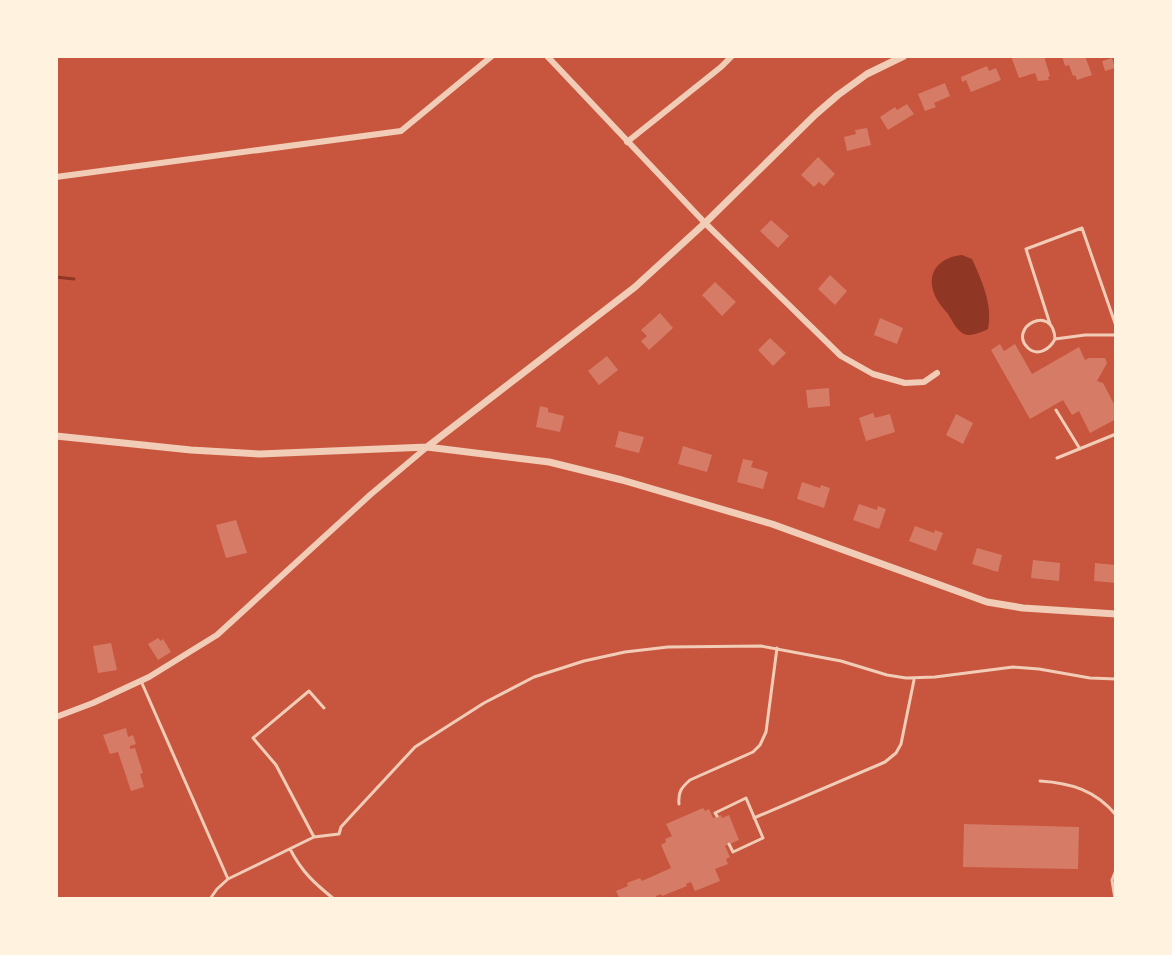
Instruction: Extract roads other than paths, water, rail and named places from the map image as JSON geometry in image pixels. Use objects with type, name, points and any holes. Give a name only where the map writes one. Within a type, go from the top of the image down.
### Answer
[{"type":"street","points":[[56,177],[401,131],[492,56]]},
{"type":"street","points":[[547,56],[705,223],[841,356],[873,374],[905,383],[924,382],[937,373]]},
{"type":"street","points":[[627,142],[732,56]]},
{"type":"street","points":[[56,717],[141,681],[217,635],[427,447],[635,287],[838,95],[867,74],[904,56]]},
{"type":"street","points":[[56,436],[260,454],[427,447],[549,462],[772,524],[987,602],[1023,608],[1116,614]]},
{"type":"lane","points":[[1050,324],[1043,320],[1027,325],[1023,332],[1028,348],[1035,352],[1044,351],[1051,347],[1055,339],[1026,249],[1082,228],[1116,326]]},
{"type":"lane","points":[[1055,339],[1116,335]]},
{"type":"lane","points":[[1056,410],[1080,449]]},
{"type":"lane","points":[[1057,458],[1116,434]]},
{"type":"lane","points":[[210,899],[228,879],[314,837],[339,834],[341,827],[415,747],[484,703],[534,677],[584,661],[668,647],[761,646],[841,661],[897,677],[935,677],[1013,667],[1116,679]]},
{"type":"lane","points":[[679,804],[681,787],[690,780],[753,752],[760,745],[766,732],[777,648]]},
{"type":"lane","points":[[754,818],[885,762],[896,753],[901,744],[914,678]]},
{"type":"lane","points":[[141,681],[228,879]]},
{"type":"lane","points":[[314,837],[276,765],[253,738],[309,691],[324,708]]},
{"type":"lane","points":[[1040,781],[1070,784],[1104,802],[1116,815]]},
{"type":"lane","points":[[717,816],[715,813],[746,798],[763,838],[733,852],[729,844]]},
{"type":"lane","points":[[290,849],[298,866],[313,882],[338,899]]},
{"type":"lane","points":[[1115,899],[1112,880],[1116,870]]},
{"type":"waterway","points":[[56,277],[74,279]]}]
